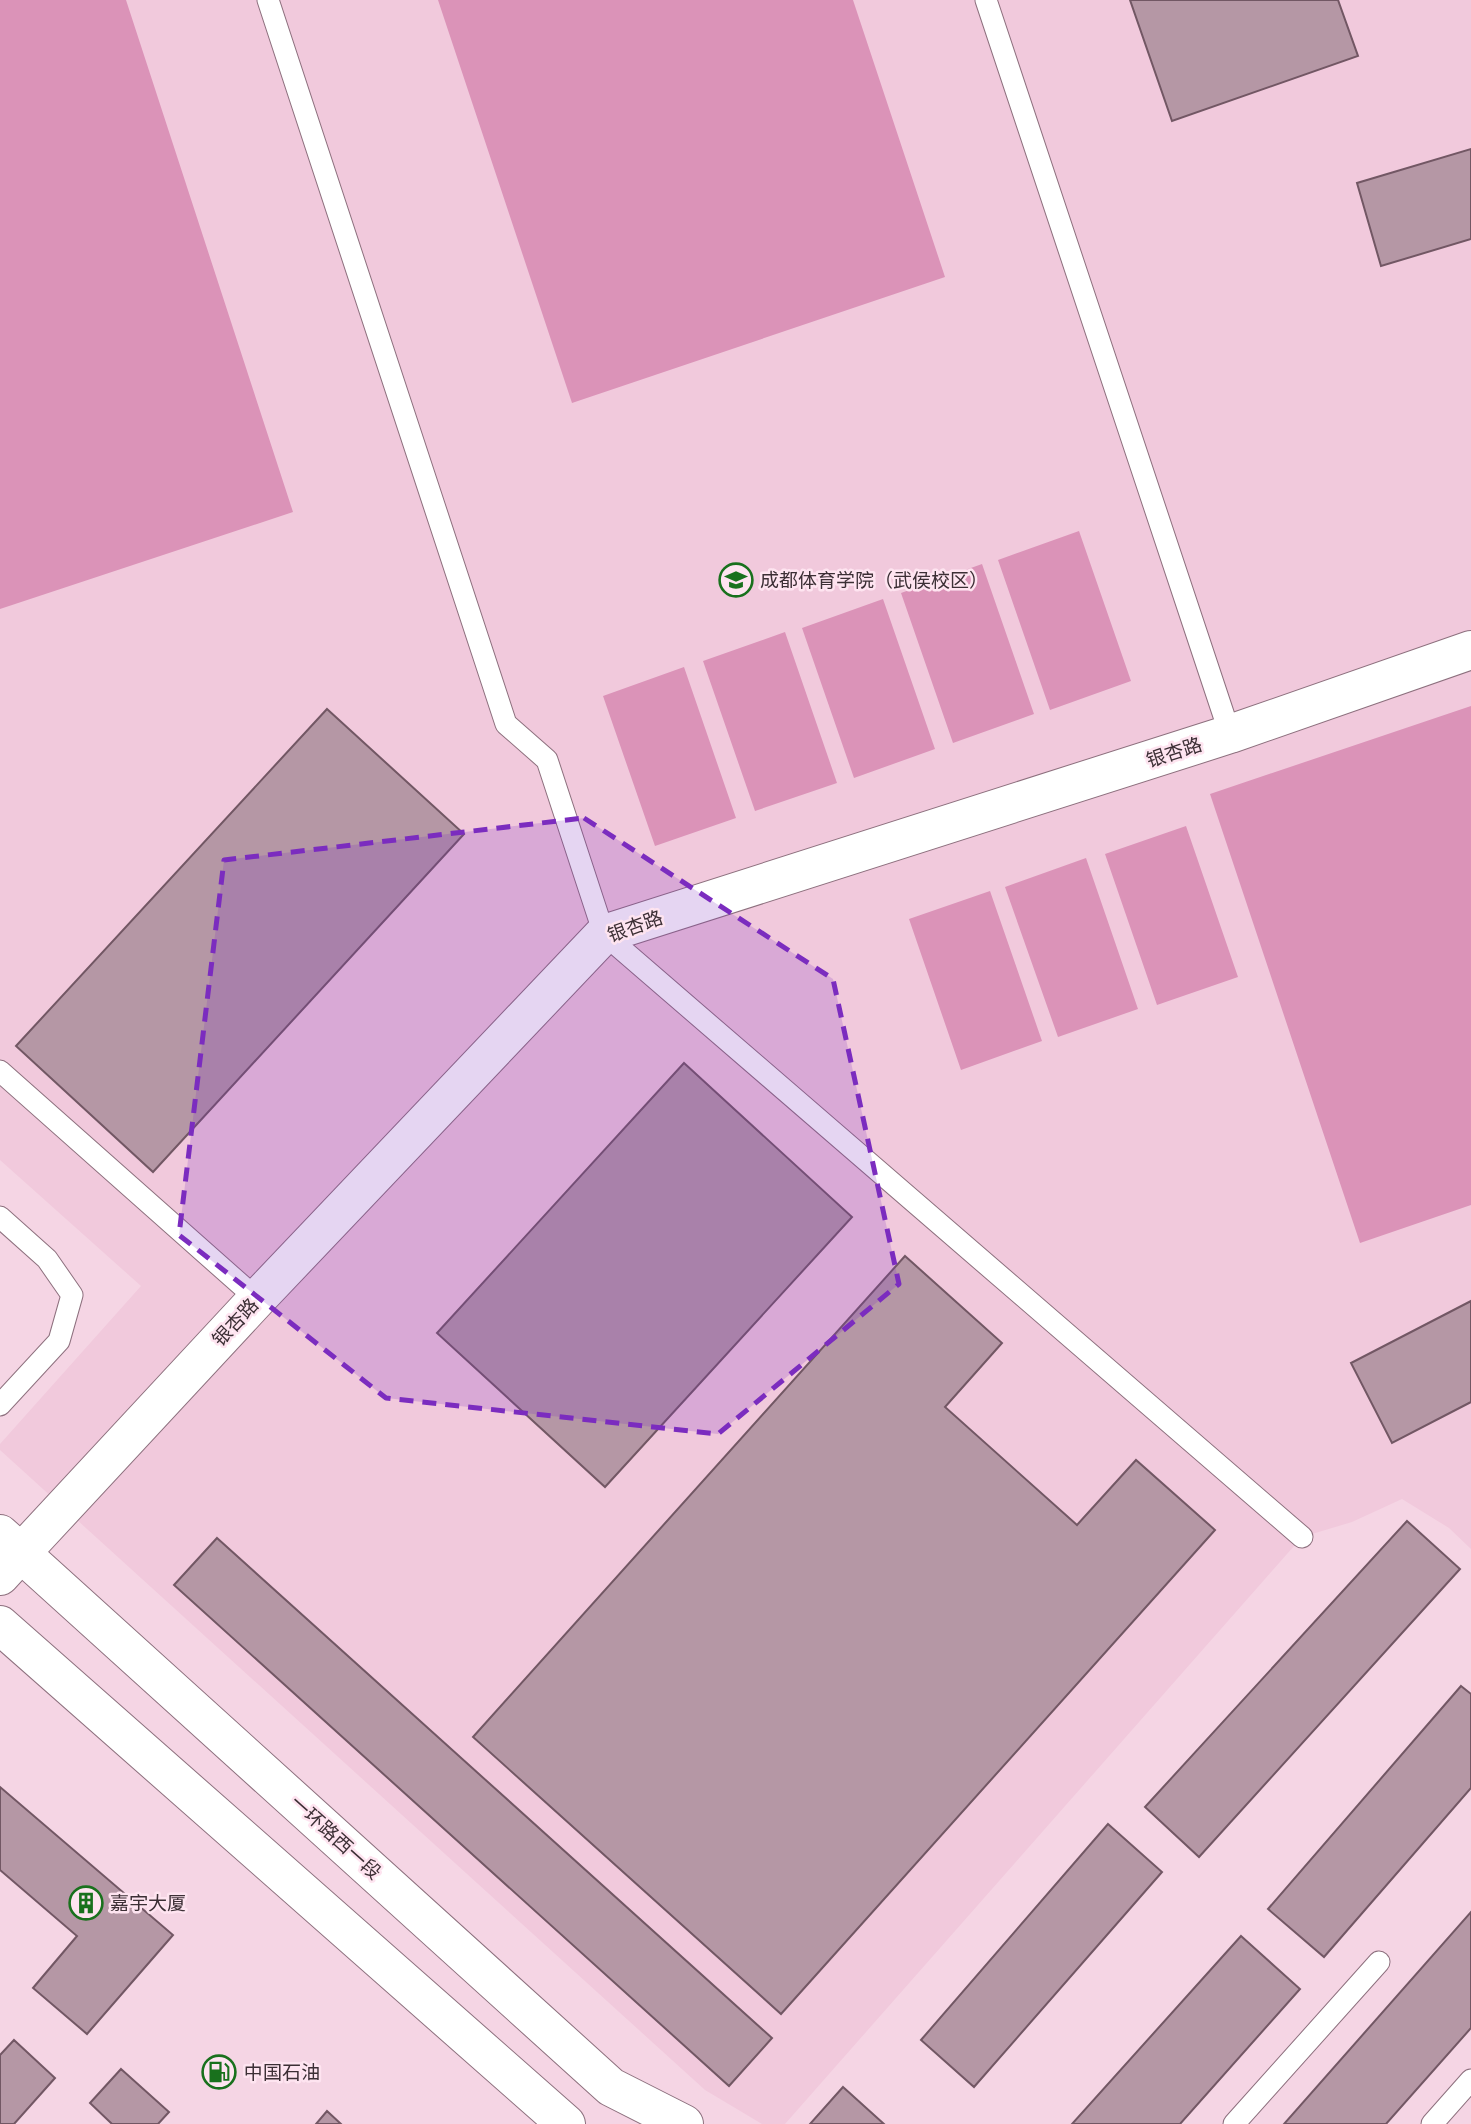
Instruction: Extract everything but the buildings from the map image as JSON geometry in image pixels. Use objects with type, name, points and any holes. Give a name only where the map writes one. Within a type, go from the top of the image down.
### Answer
[{"type":"street","name":"银杏路","points":[[7,1554],[257,1299],[604,934],[1230,734],[1471,650]]},
{"type":"street","name":"一环路西一段","points":[[7,1554],[611,2087],[684,2124]]},
{"type":"street","points":[[0,1625],[566,2124]]},
{"type":"street","points":[[611,2087],[653,2124]]},
{"type":"lane","points":[[268,0],[506,724],[547,760],[604,934],[1302,1537]]},
{"type":"lane","points":[[986,0],[1230,734]]},
{"type":"lane","points":[[0,1071],[257,1299]]},
{"type":"lane","points":[[0,1217],[47,1259],[72,1295],[59,1340],[0,1405]]},
{"type":"lane","points":[[1234,2124],[1379,1962]]},
{"type":"lane","points":[[1432,2124],[1471,2080]]},
{"type":"highlighted area","points":[[584,818],[833,979],[899,1284],[718,1434],[386,1398],[179,1235],[224,860]]},
{"type":"shaded area","name":"成都体育学院（武侯校区）","points":[[0,0],[1471,0],[1471,1549],[1449,1528],[1402,1499],[1352,1522],[1302,1537],[785,2124],[762,2124],[705,2090],[0,1450],[0,1444],[141,1286],[0,1160]]},
{"type":"shaded area","points":[[0,0],[126,0],[293,512],[0,609]]},
{"type":"shaded area","points":[[438,0],[853,0],[945,277],[572,403]]},
{"type":"shaded area","points":[[1079,531],[1131,681],[1050,710],[998,560]]},
{"type":"shaded area","points":[[982,564],[1034,714],[953,743],[901,593]]},
{"type":"shaded area","points":[[883,599],[935,749],[854,778],[802,628]]},
{"type":"shaded area","points":[[785,632],[837,783],[755,811],[703,661]]},
{"type":"shaded area","points":[[684,667],[736,818],[655,846],[603,696]]},
{"type":"shaded area","points":[[1471,706],[1471,1205],[1360,1243],[1210,794]]},
{"type":"shaded area","points":[[1186,826],[1238,977],[1157,1005],[1105,854]]},
{"type":"shaded area","points":[[1086,858],[1138,1009],[1058,1037],[1005,887]]},
{"type":"shaded area","points":[[990,891],[1042,1041],[961,1070],[909,919]]},
{"type":"place","name":"成都体育学院（武侯校区）","points":[[736,580]]},
{"type":"place","name":"嘉宇大厦","points":[[86,1903]]},
{"type":"place","name":"中国石油","points":[[219,2072]]}]
